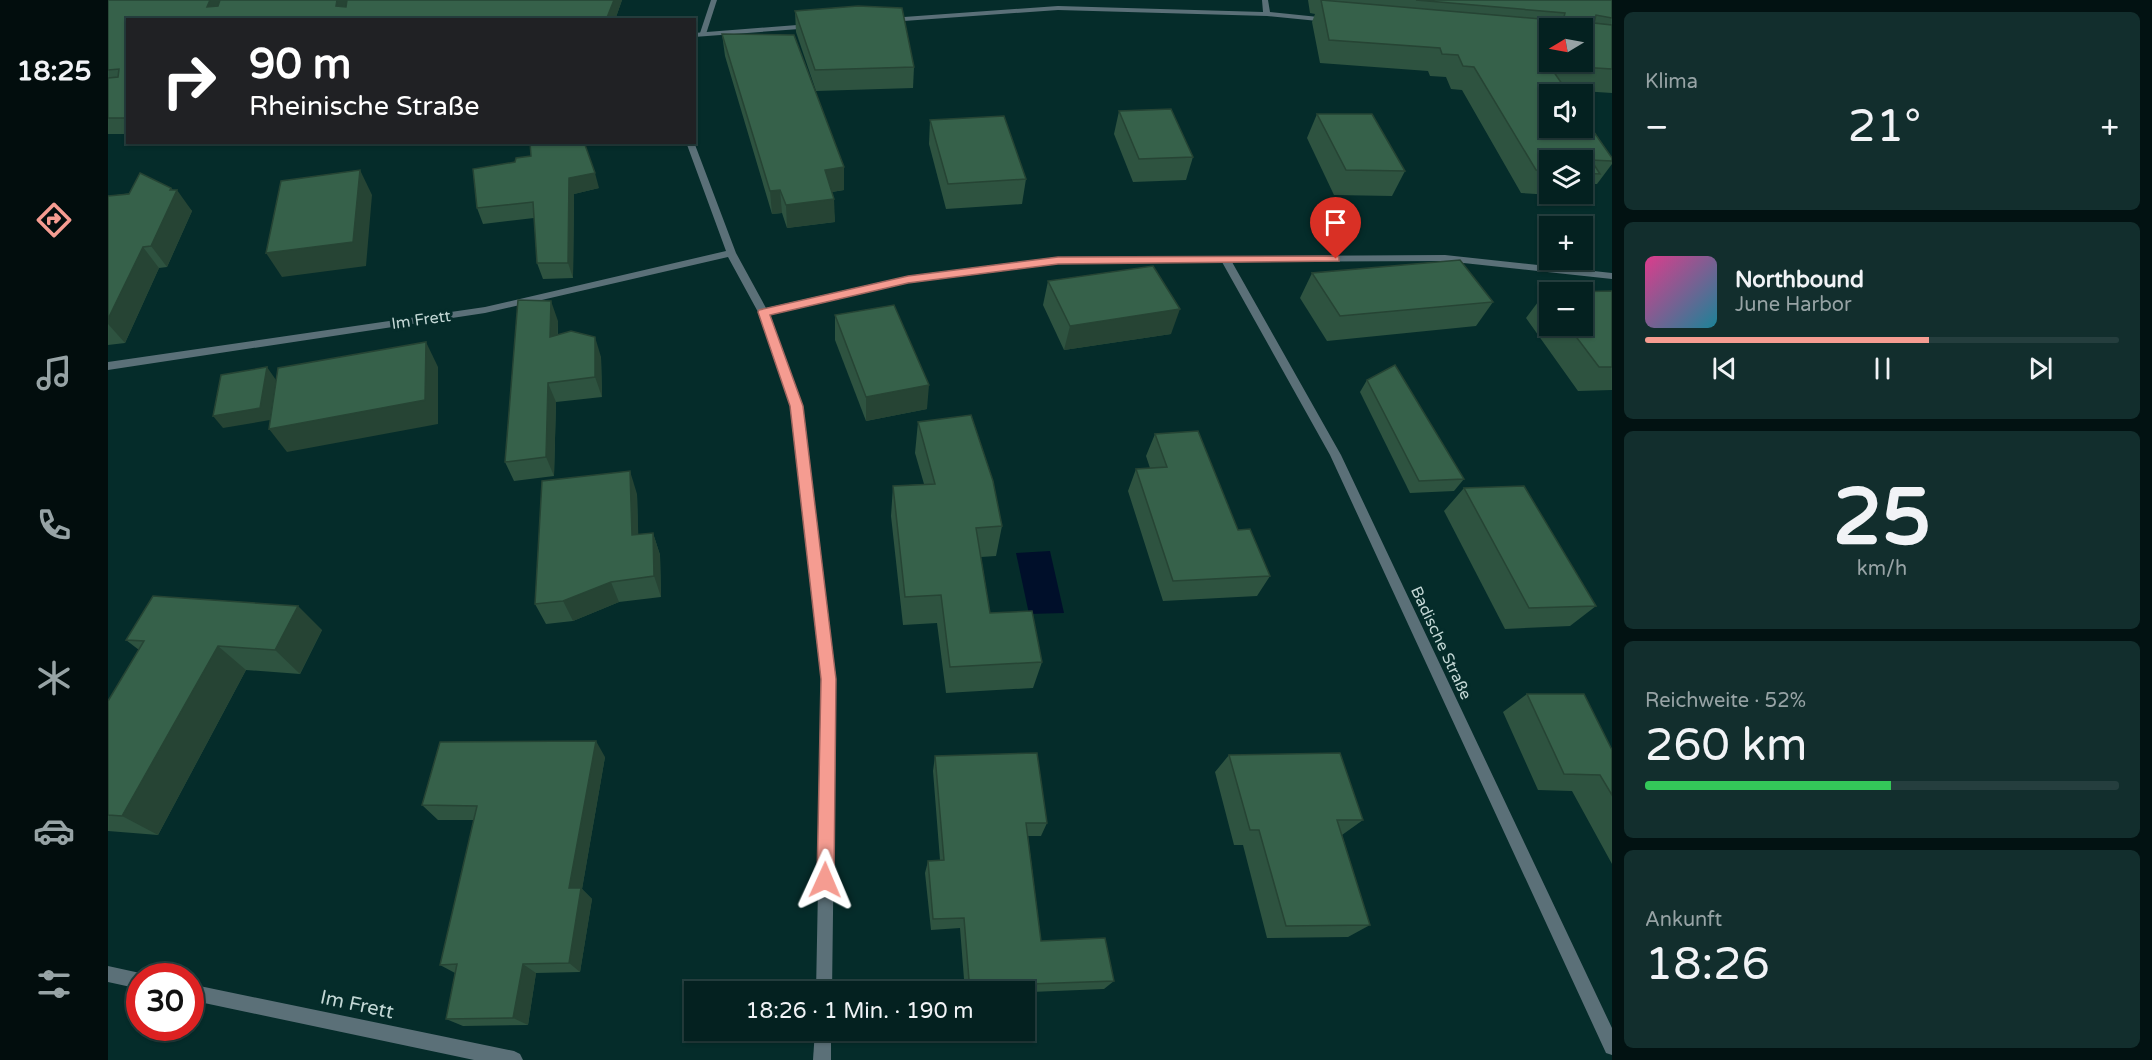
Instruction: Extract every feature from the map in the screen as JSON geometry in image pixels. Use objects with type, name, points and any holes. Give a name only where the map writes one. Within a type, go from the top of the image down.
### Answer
[{"type":"street","points":[[714,0],[698,34],[820,25]]},
{"type":"street","points":[[1265,0],[1267,14]]},
{"type":"street","points":[[880,21],[1058,8],[1267,14],[1337,21]]},
{"type":"street","points":[[691,144],[731,253],[763,312],[797,406],[829,679],[824,981]]},
{"type":"street","name":"Im Frett","points":[[108,366],[485,310],[731,253]]},
{"type":"street","points":[[763,312],[908,279],[1058,260],[1445,258],[1612,276]]},
{"type":"street","name":"Badische Straße","points":[[1226,260],[1335,455],[1612,1047]]},
{"type":"street","points":[[108,974],[126,978]]},
{"type":"street","name":"Im Frett","points":[[204,995],[514,1060]]},
{"type":"street","points":[[822,1060],[823,1041]]},
{"type":"water","points":[[1050,551],[1064,613],[1029,614],[1016,553]]},
{"type":"building","points":[[108,0],[210,0],[207,7],[218,6],[220,0],[337,0],[336,6],[346,7],[347,0],[614,0],[607,18],[126,18],[126,118],[108,118],[108,78],[118,77],[119,69],[108,70]]},
{"type":"building","points":[[1321,0],[1539,19],[1539,72],[1554,72],[1562,84],[1539,84],[1539,138],[1593,138],[1593,131],[1612,161],[1593,160],[1593,150],[1539,150],[1539,170],[1536,170],[1474,67],[1463,66],[1458,55],[1442,54],[1440,48],[1329,40]]},
{"type":"building","points":[[1416,0],[1612,0],[1612,18],[1596,15],[1594,23],[1612,25],[1612,69],[1593,68],[1593,18],[1564,18],[1565,13]]},
{"type":"building","points":[[858,6],[902,8],[914,67],[815,70],[795,11]]},
{"type":"building","points":[[722,34],[794,35],[844,167],[825,170],[834,199],[786,205],[780,190],[770,191]]},
{"type":"building","points":[[1171,109],[1193,157],[1139,159],[1119,111]]},
{"type":"building","points":[[1317,114],[1372,114],[1405,171],[1346,170]]},
{"type":"building","points":[[1004,116],[1026,179],[948,184],[930,120]]},
{"type":"building","points":[[530,144],[585,144],[595,173],[569,178],[568,263],[537,263],[533,202],[477,208],[473,169],[515,162],[516,158],[531,156]]},
{"type":"building","points":[[1593,163],[1600,174],[1593,174]]},
{"type":"building","points":[[360,170],[353,242],[266,253],[281,181]]},
{"type":"building","points":[[140,173],[171,188],[170,190],[177,190],[151,246],[143,247],[108,319],[108,196],[129,194]]},
{"type":"building","points":[[1460,260],[1493,302],[1340,316],[1312,273]]},
{"type":"building","points":[[1153,266],[1180,309],[1070,326],[1048,281]]},
{"type":"building","points":[[1593,291],[1612,291],[1612,367],[1599,367],[1576,336],[1593,336]]},
{"type":"building","points":[[518,300],[551,301],[550,337],[571,331],[595,337],[595,377],[548,383],[546,457],[505,462]]},
{"type":"building","points":[[894,305],[929,385],[866,397],[835,315]]},
{"type":"building","points":[[426,342],[425,400],[269,429],[278,368]]},
{"type":"building","points":[[1395,365],[1464,479],[1419,481],[1367,380]]},
{"type":"building","points":[[267,367],[260,408],[213,416],[221,375]]},
{"type":"building","points":[[971,415],[993,481],[1002,526],[976,528],[990,613],[1032,611],[1042,662],[950,667],[941,595],[905,597],[893,486],[935,484],[918,422]]},
{"type":"building","points":[[1198,431],[1238,530],[1250,529],[1270,576],[1173,581],[1136,469],[1167,467],[1155,434]]},
{"type":"building","points":[[630,471],[632,535],[653,533],[654,576],[611,582],[563,601],[535,604],[542,481]]},
{"type":"building","points":[[1524,486],[1596,606],[1529,608],[1464,488]]},
{"type":"building","points":[[153,596],[298,606],[275,650],[218,646],[122,816],[108,815],[108,701],[144,641],[126,640]]},
{"type":"building","points":[[1527,694],[1584,694],[1612,750],[1612,795],[1600,775],[1564,774]]},
{"type":"building","points":[[596,741],[569,888],[581,888],[569,963],[523,964],[513,1018],[446,1019],[457,964],[440,965],[477,806],[422,805],[440,742]]},
{"type":"building","points":[[1037,753],[1047,823],[1026,823],[1041,941],[1105,938],[1114,981],[1035,984],[1035,981],[969,981],[964,918],[933,919],[928,861],[944,860],[935,756]]},
{"type":"building","points":[[1340,753],[1363,820],[1337,820],[1370,925],[1286,926],[1259,830],[1250,830],[1229,755]]},
{"type":"route","points":[[825,880],[829,679],[797,406],[763,312],[908,279],[1058,260],[1336,259]]}]
